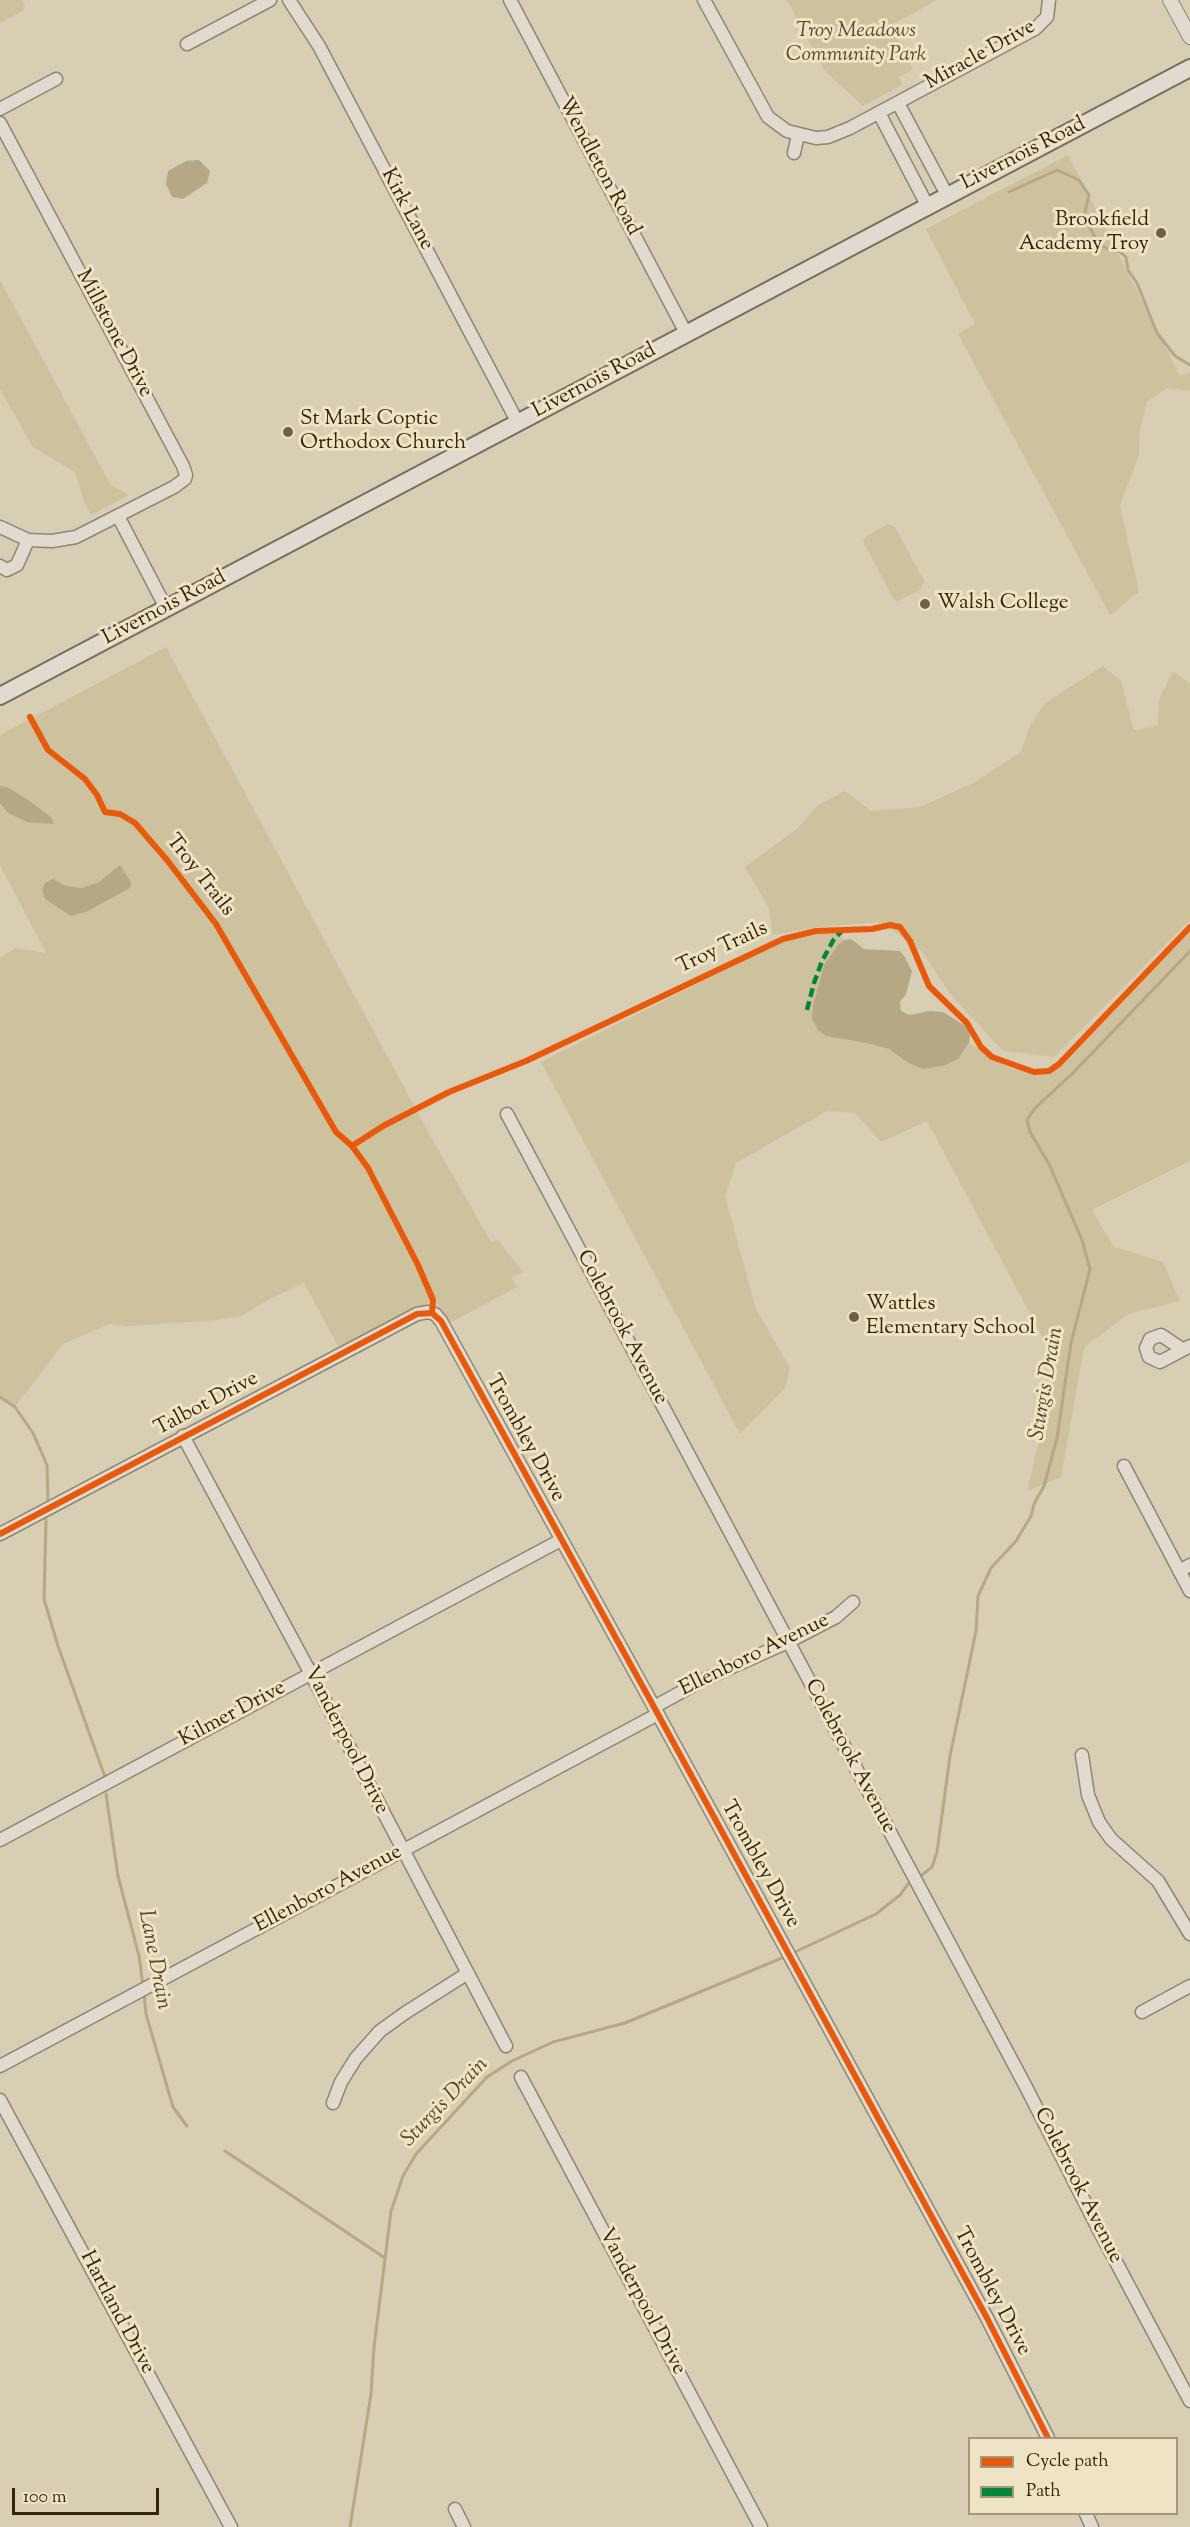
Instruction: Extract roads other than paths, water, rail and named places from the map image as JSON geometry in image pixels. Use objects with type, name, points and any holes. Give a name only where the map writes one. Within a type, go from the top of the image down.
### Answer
[{"type":"main road","name":"Livernois Road","points":[[0,696],[1190,68]]},
{"type":"street","points":[[187,44],[270,0]]},
{"type":"street","name":"Kirk Lane","points":[[289,0],[320,46],[518,423]]},
{"type":"street","name":"Wendleton Road","points":[[510,0],[686,333]]},
{"type":"street","points":[[704,0],[762,109],[777,124],[798,135],[794,153]]},
{"type":"street","name":"Miracle Drive","points":[[798,135],[828,137],[898,103],[1035,28],[1047,17],[1049,0]]},
{"type":"street","points":[[1170,0],[1190,37]]},
{"type":"street","points":[[0,109],[56,79]]},
{"type":"street","points":[[898,103],[947,195]]},
{"type":"street","points":[[879,113],[927,205]]},
{"type":"street","name":"Millstone Drive","points":[[0,123],[185,470],[181,483],[76,537],[52,541],[28,540]]},
{"type":"street","points":[[118,516],[166,608]]},
{"type":"street","points":[[0,566],[7,570],[17,565],[28,540],[1,532]]},
{"type":"street","name":"Colebrook Avenue","points":[[507,1114],[1021,2077],[1190,2401]]},
{"type":"street","name":"Talbot Drive","points":[[0,1533],[417,1314],[432,1313]]},
{"type":"street","name":"Trombley Drive","points":[[432,1313],[441,1322],[656,1711],[987,2318],[1047,2437]]},
{"type":"street","name":"Vanderpool Drive","points":[[183,1436],[506,2046]]},
{"type":"street","points":[[1124,1466],[1185,1568],[1190,1592]]},
{"type":"street","name":"Kilmer Drive","points":[[0,1840],[561,1540]]},
{"type":"street","name":"Ellenboro Avenue","points":[[0,2066],[403,1851],[656,1711],[703,1680],[788,1642],[836,1617],[852,1602]]},
{"type":"street","points":[[1082,1755],[1088,1795],[1099,1822],[1111,1839],[1158,1881],[1190,1934]]},
{"type":"street","points":[[333,2103],[341,2082],[356,2058],[374,2037],[405,2013],[468,1974]]},
{"type":"street","points":[[1142,2012],[1190,1986]]},
{"type":"street","name":"Vanderpool Drive","points":[[520,2077],[760,2527]]},
{"type":"street","name":"Hartland Drive","points":[[0,2100],[231,2527]]},
{"type":"street","points":[[455,2509],[464,2527]]},
{"type":"waterway","points":[[1009,192],[1057,170],[1079,180],[1089,195],[1084,216],[1097,241],[1105,248],[1120,252],[1126,257],[1128,270],[1137,283],[1157,333],[1175,356],[1190,365]]},
{"type":"waterway","name":"Sturgis Drain","points":[[922,1875],[932,1867],[937,1852],[950,1756],[976,1631],[978,1596],[991,1568],[1016,1541],[1031,1516],[1034,1504],[1044,1486],[1057,1438],[1071,1343],[1090,1269],[1082,1240],[1049,1164],[1030,1132],[1027,1120],[1035,1108],[1073,1073],[1190,951]]},
{"type":"waterway","name":"Lane Drain","points":[[0,1397],[15,1407],[33,1433],[47,1465],[48,1502]]},
{"type":"waterway","name":"Lane Drain","points":[[46,1520],[44,1599],[58,1646],[105,1777]]},
{"type":"waterway","name":"Lane Drain","points":[[106,1794],[118,1876],[139,1956],[143,1986]]},
{"type":"waterway","name":"Sturgis Drain","points":[[795,1952],[876,1914],[900,1895],[908,1884]]},
{"type":"waterway","name":"Sturgis Drain","points":[[350,2527],[371,2394],[374,2347],[391,2211],[403,2176],[416,2154],[487,2077],[512,2061],[553,2042],[625,2023],[782,1958]]},
{"type":"waterway","name":"Lane Drain","points":[[144,1993],[146,2014],[173,2107],[187,2126]]},
{"type":"waterway","name":"Lane Drain","points":[[225,2151],[385,2258]]},
{"type":"place","name":"Brookfield Academy Troy","points":[[1161,233]]},
{"type":"place","name":"St Mark Coptic Orthodox Church","points":[[288,432]]},
{"type":"place","name":"Walsh College","points":[[925,604]]},
{"type":"place","name":"Wattles Elementary School","points":[[854,1317]]},
{"type":"park label","name":"Troy Meadows Community Park","points":[[856,44]]}]
